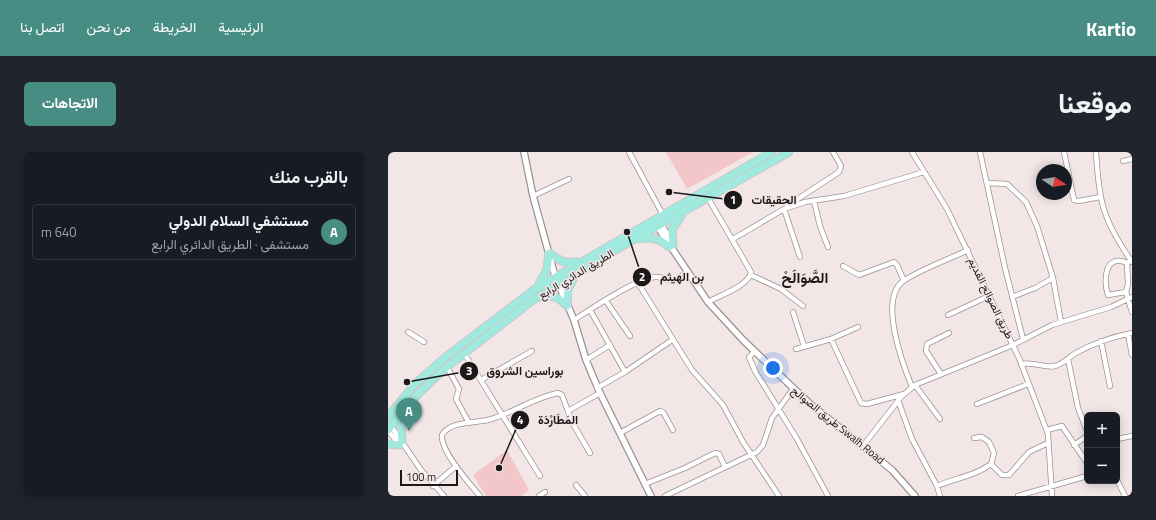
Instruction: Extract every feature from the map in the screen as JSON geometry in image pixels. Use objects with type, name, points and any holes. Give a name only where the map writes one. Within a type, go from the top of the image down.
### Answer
[{"type":"main road","name":"الطريق الدائري الرابع","points":[[388,416],[423,376],[447,356],[555,276],[658,221],[772,152]]},
{"type":"main road","name":"الطريق الدائري الرابع","points":[[389,427],[411,401],[447,367],[533,300],[580,270],[627,244],[658,221],[685,212],[789,152]]},
{"type":"main road","points":[[627,244],[637,240],[652,238],[658,239],[671,246],[674,225],[685,212]]},
{"type":"main road","points":[[535,290],[545,274],[549,253],[563,262],[580,262]]},
{"type":"main road","points":[[567,306],[569,284],[580,270]]},
{"type":"main road","points":[[533,300],[544,296],[553,296],[561,300],[567,306]]},
{"type":"main road","points":[[388,407],[403,398]]},
{"type":"main road","points":[[388,444],[402,445],[402,419],[411,401]]},
{"type":"street","points":[[524,152],[533,196],[555,276],[574,320],[586,360],[599,390],[651,496]]},
{"type":"street","points":[[629,152],[658,221]]},
{"type":"street","points":[[733,239],[784,209],[839,172],[841,166],[833,152]]},
{"type":"street","name":"طريق الصوالح القديم","points":[[863,446],[898,400],[914,386],[1013,345],[968,250],[941,199],[912,152]]},
{"type":"street","points":[[980,152],[1012,297],[1023,339]]},
{"type":"street","points":[[1064,152],[1074,200],[1077,201],[1100,197]]},
{"type":"street","points":[[1096,152],[1100,197],[1106,219],[1130,262],[1126,292],[1127,300],[1132,312]]},
{"type":"street","points":[[1123,161],[1132,159]]},
{"type":"street","points":[[784,209],[814,201],[844,196],[924,172]]},
{"type":"street","points":[[533,196],[569,179]]},
{"type":"street","points":[[988,183],[1007,184],[1026,202],[1037,226],[1053,278],[1061,322]]},
{"type":"street","points":[[708,198],[750,268],[751,274],[746,282],[708,302]]},
{"type":"street","points":[[814,201],[820,226],[828,247]]},
{"type":"street","points":[[784,209],[800,257]]},
{"type":"street","name":"طريق الصوالح Swalh Road","points":[[658,221],[671,246],[708,302],[754,352],[793,389],[892,470],[915,496]]},
{"type":"street","points":[[940,419],[914,386],[902,360],[894,328],[894,297],[898,286],[904,281],[968,250]]},
{"type":"street","points":[[1126,292],[1108,295],[1106,273],[1108,266],[1113,263],[1118,261],[1130,262]]},
{"type":"street","points":[[843,266],[858,274],[894,262],[897,265],[904,281]]},
{"type":"street","points":[[574,320],[638,283],[656,277],[673,281],[688,272]]},
{"type":"street","points":[[751,274],[781,289],[803,306]]},
{"type":"street","points":[[1012,297],[1035,288],[1053,278]]},
{"type":"street","points":[[638,283],[692,370],[723,405],[743,442],[779,496]]},
{"type":"street","points":[[948,315],[989,296]]},
{"type":"street","points":[[1052,496],[1047,430],[1013,345],[1061,322],[1100,311],[1132,297]]},
{"type":"street","points":[[606,301],[630,336]]},
{"type":"street","points":[[590,310],[625,372]]},
{"type":"street","points":[[793,312],[804,346]]},
{"type":"street","points":[[796,349],[831,339],[858,326]]},
{"type":"street","points":[[408,332],[424,342]]},
{"type":"street","points":[[941,374],[926,351],[926,347],[927,344],[949,333]]},
{"type":"street","points":[[1021,364],[1033,363],[1052,367],[1101,341],[1130,334],[1132,355]]},
{"type":"street","points":[[831,339],[861,403],[867,404],[904,394]]},
{"type":"street","points":[[568,411],[672,340]]},
{"type":"street","points":[[1101,341],[1110,386]]},
{"type":"street","points":[[586,360],[610,346]]},
{"type":"street","points":[[481,380],[532,351]]},
{"type":"street","points":[[754,352],[749,357],[777,409],[797,439],[828,496]]},
{"type":"street","points":[[464,353],[540,476]]},
{"type":"street","points":[[1068,359],[1078,408],[1084,423]]},
{"type":"street","points":[[447,367],[459,389],[456,399],[469,423]]},
{"type":"street","points":[[977,404],[1028,384]]},
{"type":"street","points":[[665,496],[753,455],[763,445],[772,418],[777,409],[793,389]]},
{"type":"street","points":[[480,496],[456,466],[444,443],[442,435],[447,430],[503,415],[558,393],[562,395],[572,422],[590,453]]},
{"type":"street","points":[[898,400],[912,439],[937,486],[940,496]]},
{"type":"street","points":[[620,433],[660,411],[663,412],[673,430]]},
{"type":"street","points":[[1047,430],[1062,426],[1084,459]]},
{"type":"street","points":[[389,427],[433,486],[444,496]]},
{"type":"street","points":[[1120,439],[1132,436]]},
{"type":"street","points":[[937,486],[953,479],[971,475],[991,464],[994,453],[989,442],[982,437],[974,438]]},
{"type":"street","points":[[1074,445],[1084,438]]},
{"type":"street","points":[[991,464],[1002,475],[1009,475],[1029,452],[1048,443]]},
{"type":"street","points":[[646,484],[685,468],[715,453],[719,454],[725,467]]},
{"type":"street","points":[[433,486],[456,466]]},
{"type":"street","points":[[1018,496],[1084,477]]},
{"type":"street","points":[[1119,484],[1125,496]]},
{"type":"street","points":[[576,486],[585,496]]},
{"type":"street","points":[[539,496],[545,492]]},
{"type":"shaded area","points":[[666,152],[753,152],[687,189]]},
{"type":"shaded area","points":[[507,450],[529,490],[522,496],[486,496],[473,475]]},
{"type":"place","name":"الحقيقات","points":[[669,192]]},
{"type":"place","name":"بن الهيثم","points":[[627,232]]},
{"type":"place","name":"بوراسين الشروق","points":[[407,382]]},
{"type":"place","name":"مستشفي السلام الدولي","points":[[409,431]]},
{"type":"place","name":"المَطَارْدَة","points":[[499,468]]},
{"type":"district","name":"الصَّوَالَحْ","points":[[805,278]]}]
